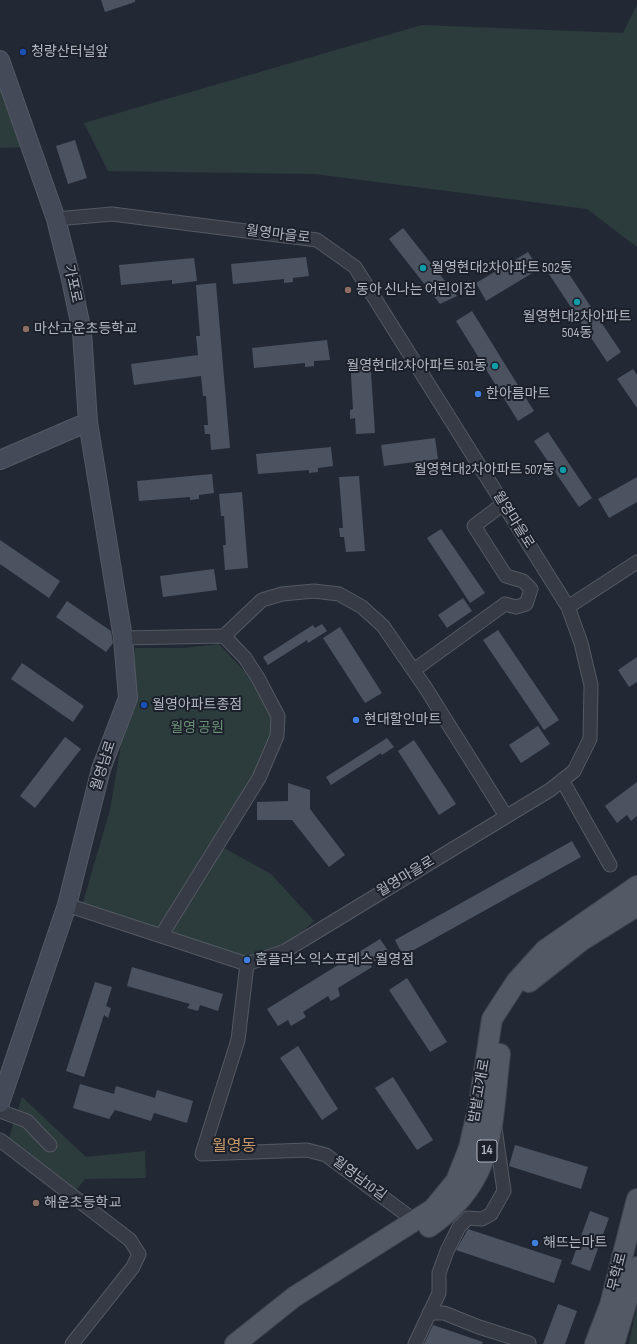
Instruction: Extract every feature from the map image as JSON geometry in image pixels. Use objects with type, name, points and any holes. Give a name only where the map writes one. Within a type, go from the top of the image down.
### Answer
[{"type":"main road","name":"가포로","points":[[0,60],[56,219],[82,332],[88,422]]},
{"type":"main road","points":[[0,460],[88,422]]},
{"type":"main road","name":"월영남로","points":[[0,1103],[67,905],[101,769],[128,698],[123,638],[88,422]]},
{"type":"main road","name":"밤밭고개로","points":[[235,1344],[294,1297],[433,1209],[456,1181],[468,1148],[479,1104],[492,1019],[496,1012],[516,982],[544,950],[637,886]]},
{"type":"main road","name":"밤밭고개로","points":[[250,1344],[299,1310],[444,1217],[460,1200],[476,1176],[488,1150],[494,1120],[503,1028],[506,1015],[516,995],[522,988],[581,941],[635,908]]},
{"type":"main road","name":"무학로","points":[[595,1344],[610,1305],[637,1199]]},
{"type":"main road","name":"무학로","points":[[614,1344],[637,1267]]},
{"type":"street","name":"월영마을로","points":[[56,219],[112,214],[317,240],[355,267],[568,607],[581,643],[591,686],[590,739],[574,771],[550,790],[285,951],[247,964]]},
{"type":"street","points":[[414,670],[505,604],[516,607],[526,604],[531,589],[523,581],[506,576],[474,526],[503,504]]},
{"type":"street","points":[[568,607],[637,562]]},
{"type":"street","points":[[123,638],[224,636],[262,600],[282,594],[314,590],[339,594],[362,607],[383,626],[414,670],[506,816]]},
{"type":"street","points":[[161,936],[259,778],[278,736],[278,716],[258,678],[245,658],[224,636]]},
{"type":"street","points":[[562,780],[610,865]]},
{"type":"street","points":[[67,905],[247,964]]},
{"type":"street","name":"월영남10길","points":[[247,964],[238,1040],[202,1154],[307,1150],[326,1155],[415,1221]]},
{"type":"street","points":[[0,1111],[27,1121],[50,1145]]},
{"type":"street","points":[[415,1344],[439,1293],[439,1273],[459,1227],[468,1218],[482,1219],[491,1214],[504,1191],[494,1120]]},
{"type":"street","points":[[0,1140],[130,1240],[139,1254],[133,1267],[72,1344]]},
{"type":"street","points":[[429,1313],[444,1312],[479,1327],[529,1343]]},
{"type":"green space","points":[[637,5],[637,247],[587,209],[315,174],[108,171],[84,123],[422,25],[623,33]]},
{"type":"green space","points":[[0,82],[23,147],[0,148]]},
{"type":"green space","name":"월영 공원","points":[[219,644],[257,685],[273,716],[269,745],[220,841],[159,929],[82,906],[110,810],[126,715],[135,648],[184,648]]},
{"type":"green space","points":[[222,847],[271,874],[314,921],[285,947],[243,958],[167,934]]},
{"type":"green space","points":[[22,1097],[86,1157],[145,1151],[146,1178],[85,1179],[73,1194],[8,1141]]},
{"type":"green space","points":[[637,1306],[637,1344],[629,1344]]},
{"type":"building","points":[[101,0],[135,0],[135,2],[105,12]]},
{"type":"building","points":[[75,140],[87,178],[68,184],[56,146]]},
{"type":"building","name":"월영현대2차아파트 502동","points":[[403,228],[457,296],[440,304],[389,239]]},
{"type":"building","points":[[528,252],[539,269],[486,301],[476,283]]},
{"type":"building","points":[[306,257],[309,276],[293,278],[293,282],[284,283],[284,279],[233,284],[231,264]]},
{"type":"building","points":[[194,258],[197,281],[172,284],[172,280],[121,285],[119,265]]},
{"type":"building","name":"월영현대2차아파트 504동","points":[[561,262],[621,352],[607,362],[547,271]]},
{"type":"building","points":[[216,283],[230,448],[211,450],[210,434],[205,434],[204,425],[208,425],[206,396],[203,396],[201,376],[134,385],[131,364],[198,355],[196,336],[200,336],[196,285]]},
{"type":"building","name":"월영현대2차아파트 501동","points":[[472,311],[534,411],[518,421],[456,321]]},
{"type":"building","points":[[327,340],[330,360],[314,361],[314,366],[305,367],[305,363],[254,368],[252,348]]},
{"type":"building","points":[[370,357],[375,433],[356,434],[355,418],[350,419],[350,410],[353,409],[350,359]]},
{"type":"building","points":[[633,369],[637,375],[637,408],[617,379]]},
{"type":"building","name":"월영현대2차아파트 507동","points":[[548,432],[592,498],[579,507],[534,441]]},
{"type":"building","points":[[435,438],[438,459],[384,466],[381,445]]},
{"type":"building","points":[[331,447],[333,466],[318,468],[318,472],[309,473],[309,470],[258,474],[256,454]]},
{"type":"building","points":[[212,474],[214,493],[199,495],[199,499],[190,500],[190,497],[139,501],[137,481]]},
{"type":"building","points":[[359,476],[365,551],[346,552],[344,537],[340,537],[339,528],[343,528],[339,477]]},
{"type":"building","points":[[637,477],[637,502],[609,518],[598,499]]},
{"type":"building","points":[[242,492],[248,568],[225,570],[223,545],[226,545],[224,516],[221,516],[219,494]]},
{"type":"building","points":[[441,529],[485,593],[470,603],[427,538]]},
{"type":"building","points":[[0,540],[60,581],[49,598],[0,564]]},
{"type":"building","points":[[214,569],[217,590],[163,597],[160,576]]},
{"type":"building","points":[[463,598],[472,611],[447,628],[438,615]]},
{"type":"building","points":[[67,601],[111,631],[113,643],[106,652],[56,617]]},
{"type":"building","points":[[322,624],[327,631],[308,643],[307,640],[268,665],[263,657],[313,625],[315,628]]},
{"type":"building","points":[[340,627],[382,693],[365,703],[323,638]]},
{"type":"building","points":[[498,630],[559,720],[544,730],[483,640]]},
{"type":"building","points":[[637,657],[637,682],[629,687],[618,670]]},
{"type":"building","points":[[22,663],[84,706],[73,722],[11,679]]},
{"type":"building","points":[[538,726],[550,744],[521,763],[509,745]]},
{"type":"building","points":[[65,737],[81,749],[35,808],[20,796]]},
{"type":"building","points":[[387,738],[394,747],[382,755],[381,753],[331,785],[326,777]]},
{"type":"building","points":[[414,740],[456,804],[439,815],[398,751]]},
{"type":"building","points":[[637,782],[637,816],[631,821],[627,815],[617,823],[605,806]]},
{"type":"building","points":[[288,783],[310,790],[310,809],[345,855],[329,867],[292,820],[257,820],[257,802],[288,801]]},
{"type":"building","points":[[572,841],[581,857],[403,956],[395,940]]},
{"type":"building","points":[[380,939],[389,952],[370,964],[372,967],[338,988],[340,996],[331,1001],[328,996],[303,1012],[306,1017],[291,1026],[288,1020],[278,1026],[267,1009]]},
{"type":"building","points":[[132,967],[223,994],[218,1011],[200,1005],[198,1011],[187,1008],[190,1004],[127,986]]},
{"type":"building","points":[[407,978],[447,1042],[430,1052],[389,990]]},
{"type":"building","points":[[95,982],[112,987],[106,1006],[111,1008],[108,1018],[104,1015],[84,1077],[66,1071]]},
{"type":"building","points":[[298,1046],[338,1109],[322,1120],[280,1058]]},
{"type":"building","points":[[393,1077],[433,1140],[417,1150],[375,1088]]},
{"type":"building","points":[[80,1084],[114,1094],[116,1086],[155,1098],[157,1090],[193,1101],[187,1123],[154,1113],[151,1121],[115,1110],[109,1119],[73,1108]]},
{"type":"building","points":[[515,1145],[588,1167],[581,1189],[509,1166]]},
{"type":"building","points":[[590,1211],[609,1218],[590,1271],[571,1264]]},
{"type":"building","points":[[468,1229],[562,1260],[554,1283],[456,1250]]},
{"type":"building","points":[[558,1304],[577,1311],[565,1344],[543,1344]]},
{"type":"building","points":[[433,1325],[483,1342],[482,1344],[424,1344]]},
{"type":"place","name":"청량산터널앞","points":[[23,52]]},
{"type":"place","name":"월영현대2차아파트 502동","points":[[423,268]]},
{"type":"place","name":"동아 신나는 어린이집","points":[[348,290]]},
{"type":"place","name":"월영현대2차아파트 504동","points":[[577,302]]},
{"type":"place","name":"마산고운초등학교","points":[[26,329]]},
{"type":"place","name":"월영현대2차아파트 501동","points":[[495,366]]},
{"type":"place","name":"한아름마트","points":[[478,394]]},
{"type":"place","name":"월영현대2차아파트 507동","points":[[563,470]]},
{"type":"place","name":"월영아파트종점","points":[[144,705]]},
{"type":"place","name":"현대할인마트","points":[[356,720]]},
{"type":"place","name":"홈플러스 익스프레스 월영점","points":[[247,960]]},
{"type":"place","name":"해운초등학교","points":[[36,1203]]},
{"type":"place","name":"해뜨는마트","points":[[535,1243]]},
{"type":"district","name":"월영동","points":[[234,1147]]}]
